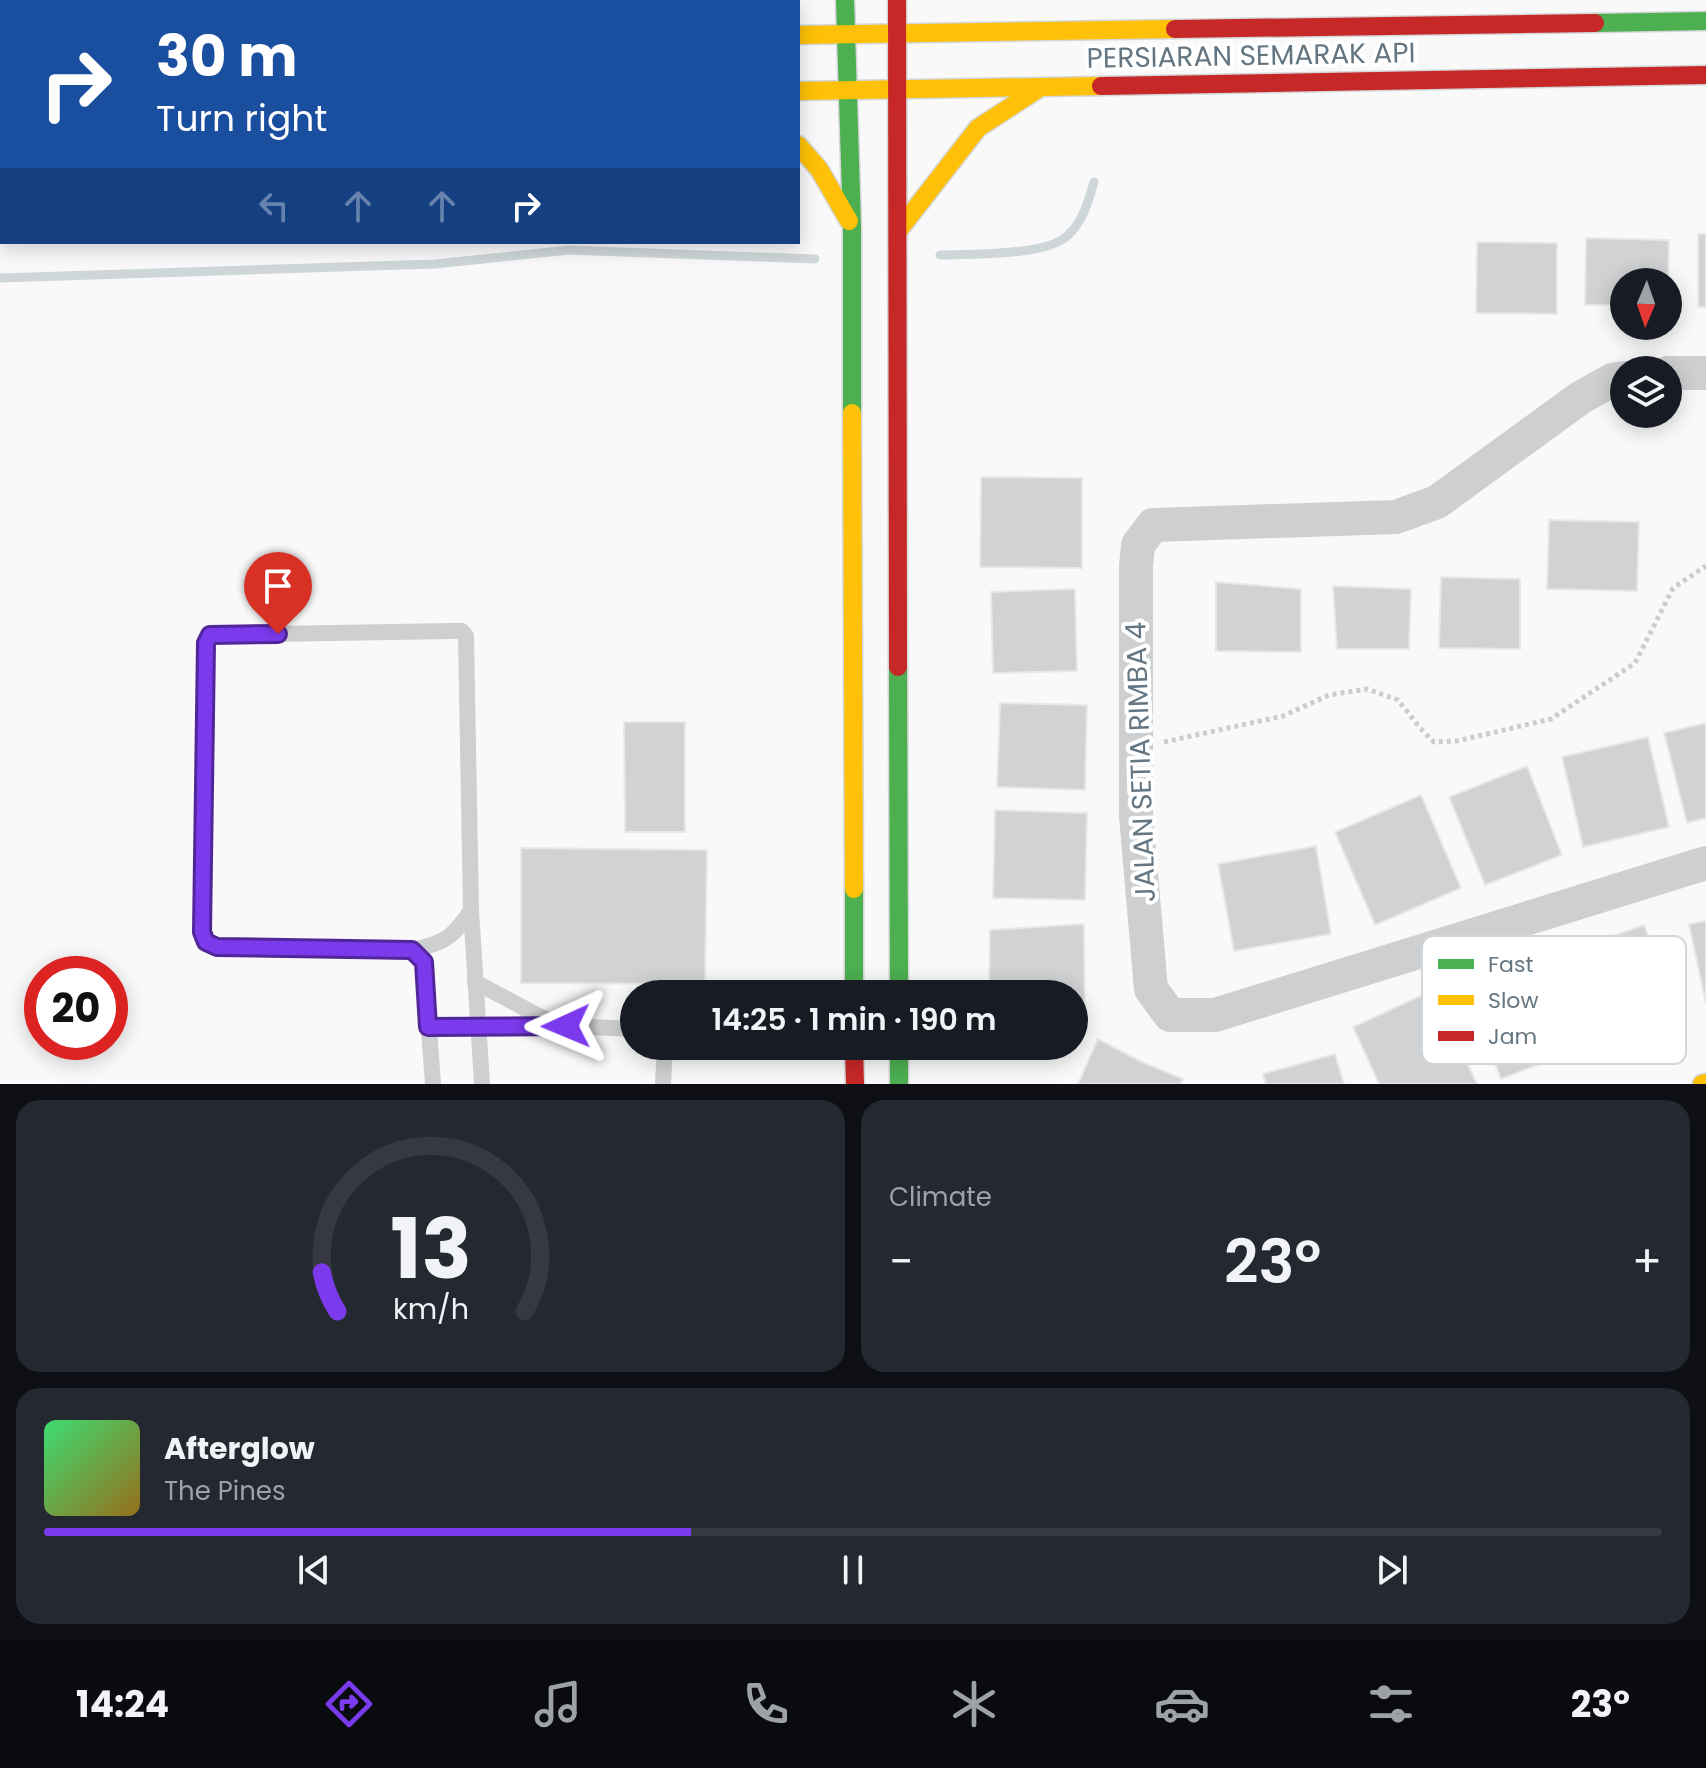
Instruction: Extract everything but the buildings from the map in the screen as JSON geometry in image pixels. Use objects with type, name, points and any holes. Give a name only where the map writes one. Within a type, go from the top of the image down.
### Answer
[{"type":"main road","points":[[845,0],[852,227],[854,980]]},
{"type":"main road","points":[[897,0],[899,980]]},
{"type":"main road","points":[[1014,13],[1049,31]]},
{"type":"main road","name":"PERSIARAN SEMARAK API","points":[[800,35],[1049,31],[1258,20],[1618,16],[1706,21]]},
{"type":"main road","name":"PERSIARAN SEMARAK API","points":[[800,91],[1706,75]]},
{"type":"main road","points":[[898,231],[978,128],[1041,87]]},
{"type":"main road","points":[[800,147],[819,169],[852,227]]},
{"type":"main road","points":[[853,1080],[854,1060]]},
{"type":"main road","points":[[899,1060],[899,1084]]},
{"type":"street","points":[[1682,373],[1706,373]]},
{"type":"street","name":"JALAN SETIA RIMBA 4","points":[[1422,951],[1215,1015],[1170,1015],[1151,989],[1136,816],[1138,545],[1153,525],[1396,517],[1437,502],[1580,398],[1610,381]]},
{"type":"street","name":"JALAN SETIA RIMBA 4","points":[[1470,936],[1706,863]]},
{"type":"lane","points":[[471,910],[450,937],[438,945],[412,950],[217,947],[206,942],[202,932],[204,716],[206,643],[210,635],[462,631],[466,636],[471,910],[482,1084]]},
{"type":"lane","points":[[412,950],[424,962],[433,1084]]},
{"type":"lane","points":[[475,982],[541,1017],[566,1026]]},
{"type":"lane","points":[[428,1027],[620,1028]]},
{"type":"lane","points":[[663,1084],[664,1060]]},
{"type":"path","points":[[1135,748],[1283,716],[1329,695],[1367,689],[1398,700],[1434,742],[1457,741],[1551,719],[1635,663],[1673,588],[1706,566]]},
{"type":"waterway","points":[[940,255],[1007,253],[1057,243],[1077,224],[1094,182]]},
{"type":"waterway","points":[[0,278],[435,264],[569,250],[815,259]]},
{"type":"traffic: fast","points":[[845,0],[852,227],[852,413]]},
{"type":"traffic: fast","points":[[1595,23],[1706,21]]},
{"type":"traffic: fast","points":[[898,667],[899,980]]},
{"type":"traffic: fast","points":[[854,889],[854,980]]},
{"type":"traffic: fast","points":[[899,1060],[899,1084]]},
{"type":"traffic: slow","points":[[800,35],[1175,29]]},
{"type":"traffic: slow","points":[[800,91],[1101,86]]},
{"type":"traffic: slow","points":[[898,231],[978,128],[1041,87]]},
{"type":"traffic: slow","points":[[800,147],[819,169],[849,221]]},
{"type":"traffic: slow","points":[[852,413],[854,889]]},
{"type":"traffic: slow","points":[[1702,1084],[1706,1083]]},
{"type":"traffic: jam","points":[[897,0],[898,667]]},
{"type":"traffic: jam","points":[[1175,29],[1595,23]]},
{"type":"traffic: jam","points":[[1101,86],[1706,75]]},
{"type":"traffic: jam","points":[[854,1060],[855,1084]]},
{"type":"route","points":[[278,634],[210,635],[206,643],[202,932],[206,942],[217,947],[412,950],[424,962],[428,1027],[566,1026]]}]
